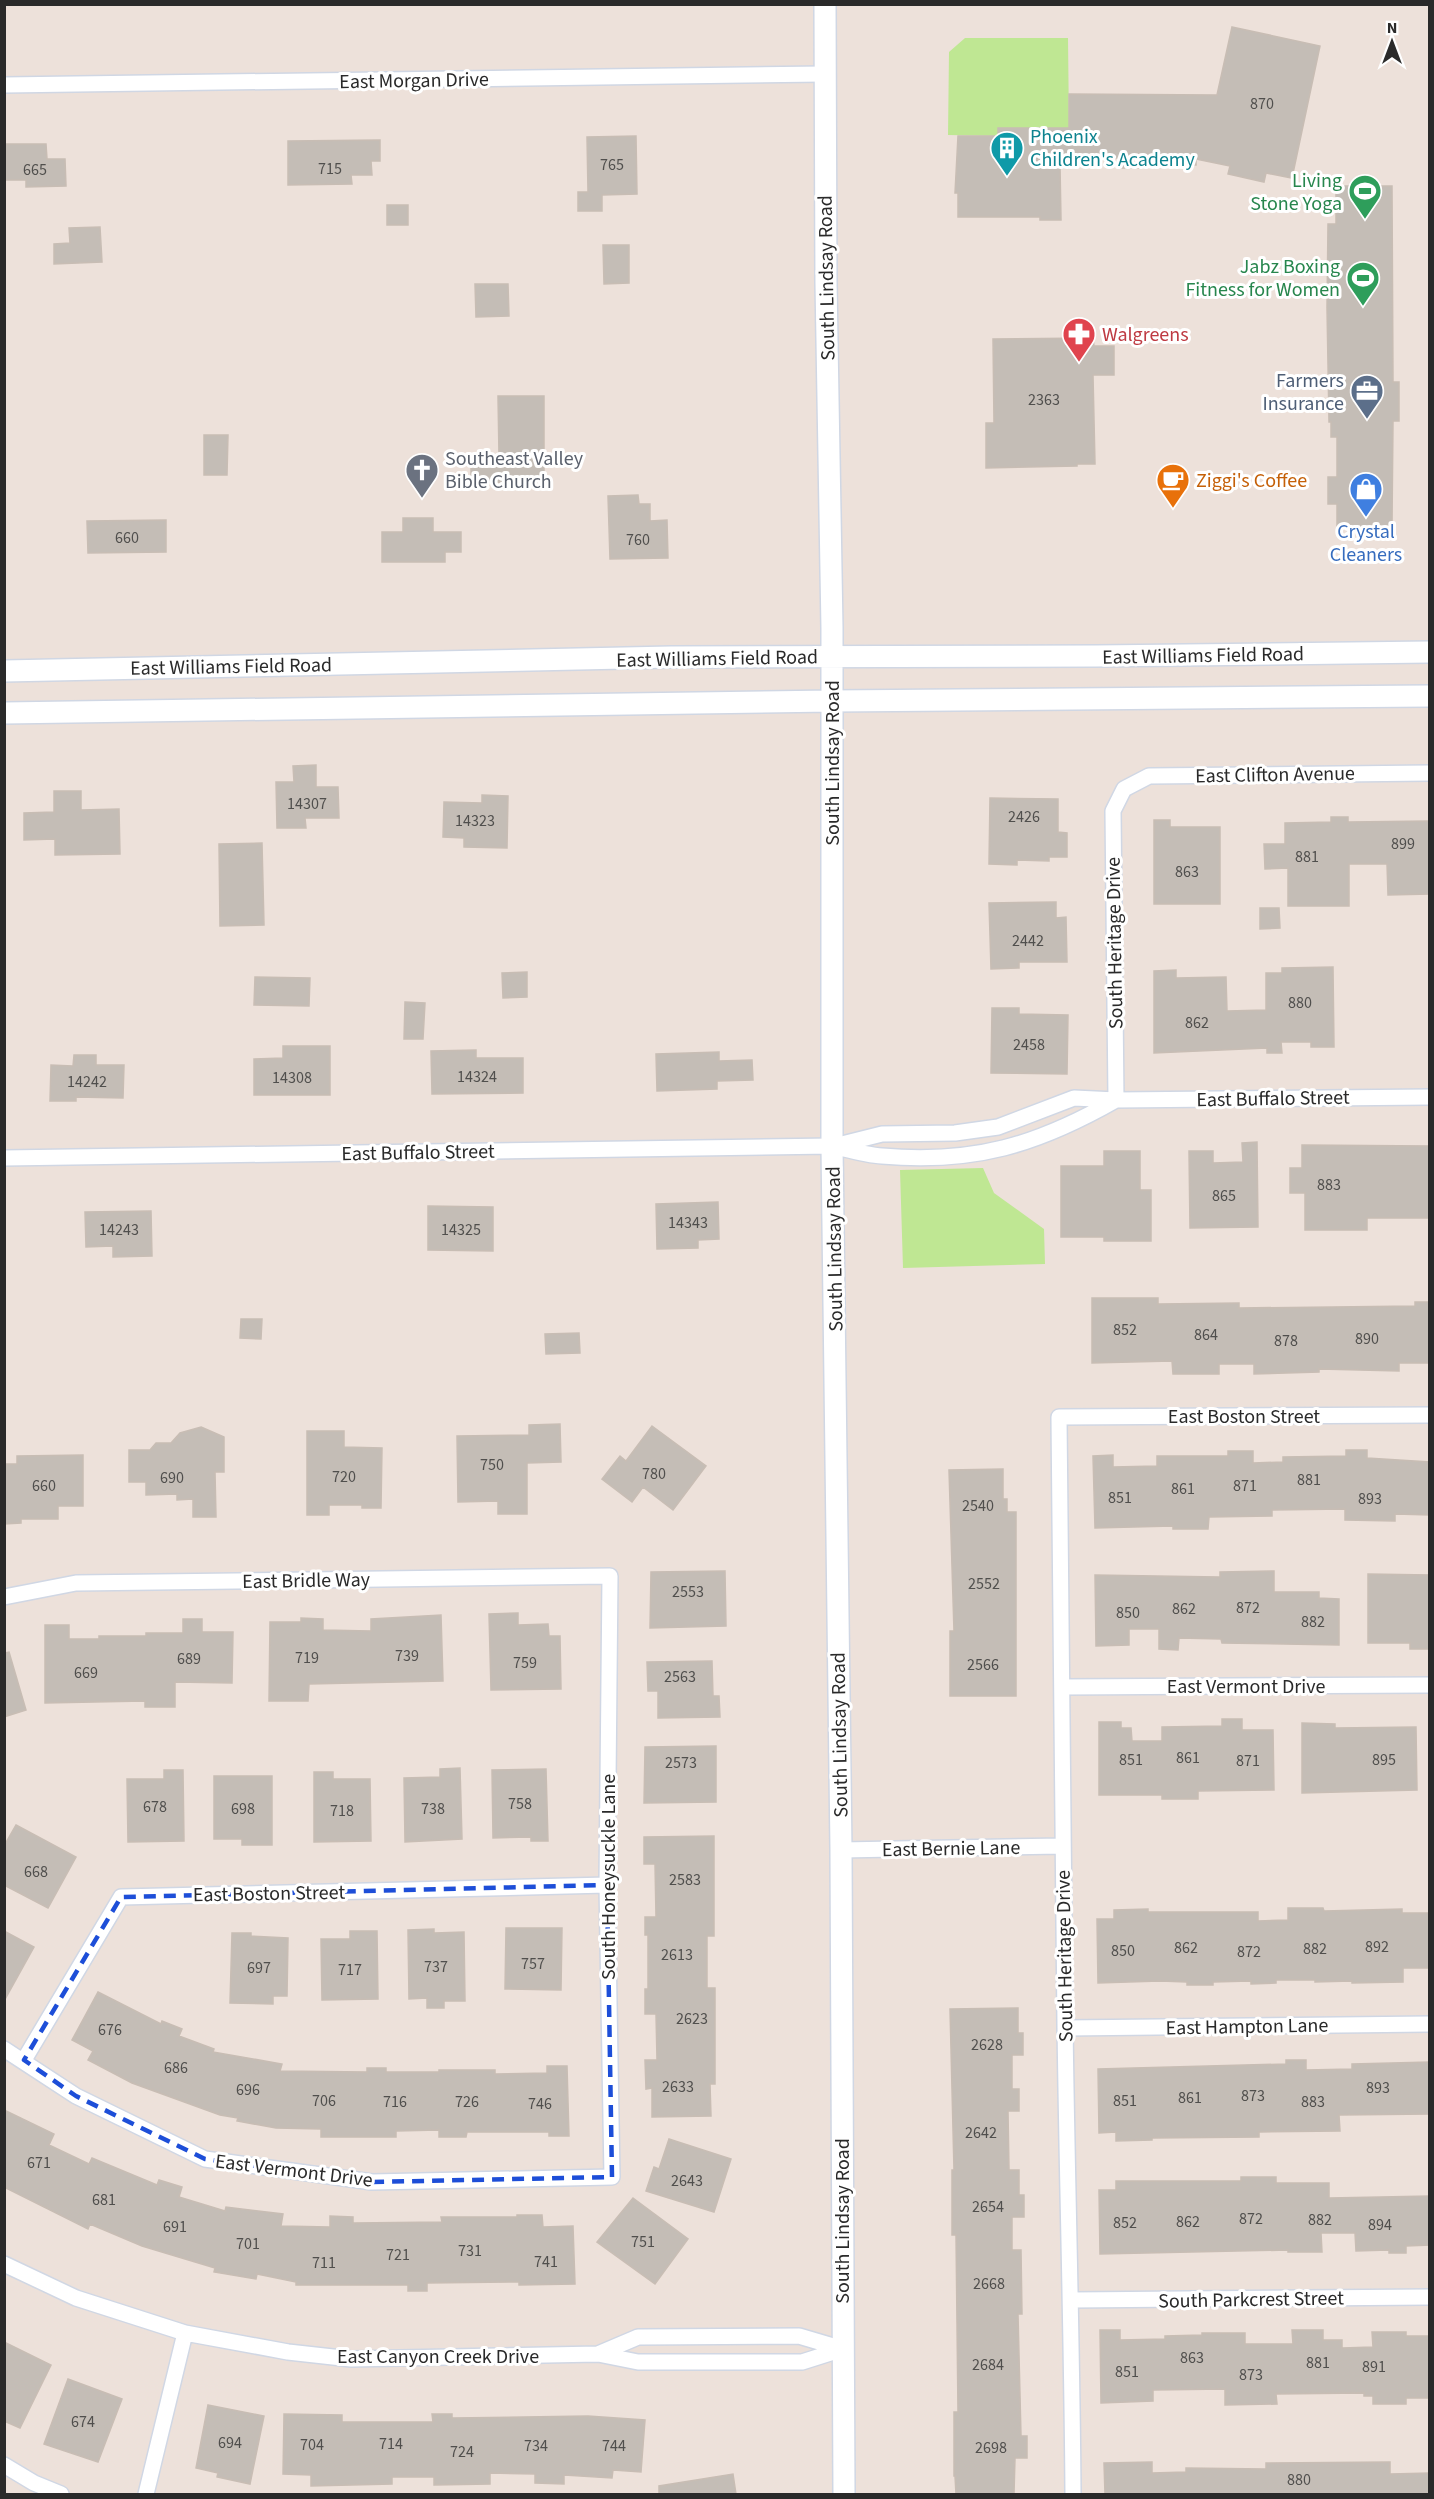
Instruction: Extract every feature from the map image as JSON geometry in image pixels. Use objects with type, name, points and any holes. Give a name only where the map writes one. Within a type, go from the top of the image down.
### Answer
[{"type":"main road","name":"South Lindsay Road","points":[[825,4],[832,656],[832,1146],[841,1850],[844,2494]]},
{"type":"main road","name":"East Williams Field Road","points":[[4,671],[832,656],[1430,652]]},
{"type":"main road","points":[[4,713],[832,701],[1430,696]]},
{"type":"street","name":"East Morgan Drive","points":[[4,85],[824,74]]},
{"type":"street","name":"East Clifton Avenue","points":[[1124,789],[1149,776],[1430,773]]},
{"type":"street","name":"South Heritage Drive","points":[[1116,1100],[1113,811],[1124,789]]},
{"type":"street","name":"East Buffalo Street","points":[[832,1146],[882,1134],[955,1133],[998,1127],[1074,1098],[1116,1100],[1430,1097]]},
{"type":"street","name":"East Buffalo Street","points":[[4,1158],[832,1146],[882,1156],[978,1154],[1036,1140],[1116,1100]]},
{"type":"street","name":"East Boston Street","points":[[1059,1417],[1430,1415]]},
{"type":"street","name":"South Heritage Drive","points":[[1059,1417],[1063,1687],[1062,1846],[1072,2300],[1073,2494]]},
{"type":"street","name":"East Bridle Way","points":[[4,1597],[76,1583],[610,1576]]},
{"type":"street","name":"South Honeysuckle Lane","points":[[610,1576],[607,1885],[612,2177]]},
{"type":"street","name":"East Vermont Drive","points":[[1063,1687],[1430,1685]]},
{"type":"street","name":"East Bernie Lane","points":[[841,1850],[1062,1846]]},
{"type":"street","name":"East Boston Street","points":[[24,2060],[121,1897],[607,1885]]},
{"type":"street","name":"East Hampton Lane","points":[[1065,2028],[1430,2024]]},
{"type":"street","name":"East Vermont Drive","points":[[4,2049],[76,2096],[205,2159],[372,2182],[612,2177]]},
{"type":"street","name":"East Canyon Creek Drive","points":[[4,2264],[76,2298],[185,2333],[288,2352],[351,2359],[598,2354],[638,2362],[802,2362],[843,2349]]},
{"type":"street","name":"South Parkcrest Street","points":[[1072,2300],[1430,2297]]},
{"type":"street","points":[[146,2494],[185,2333]]},
{"type":"street","name":"East Canyon Creek Drive","points":[[598,2354],[638,2337],[799,2336],[843,2349]]},
{"type":"street","points":[[4,2465],[34,2483],[61,2494]]},
{"type":"highlighted area","points":[[607,1885],[612,2177],[372,2182],[205,2159],[76,2096],[24,2060],[121,1897]]},
{"type":"green space","points":[[965,38],[1068,38],[1069,128],[998,128],[998,136],[948,135],[949,52]]},
{"type":"green space","points":[[983,1168],[994,1193],[1044,1229],[1045,1264],[903,1268],[900,1170]]},
{"type":"building","points":[[1232,27],[1320,46],[1292,178],[1266,173],[1264,182],[1228,174],[1230,166],[1196,159],[1196,165],[1175,165],[1175,158],[1145,158],[1145,168],[1120,168],[1120,158],[1089,158],[1089,165],[1060,165],[1061,220],[1040,220],[1040,217],[958,217],[958,193],[955,193],[958,136],[998,136],[998,128],[1069,128],[1069,94],[1217,95]]},
{"type":"building","points":[[636,136],[637,194],[602,195],[602,211],[578,211],[578,192],[588,192],[587,137]]},
{"type":"building","points":[[380,140],[380,161],[371,161],[372,175],[351,175],[352,184],[288,185],[288,141]]},
{"type":"building","points":[[5,144],[46,144],[47,159],[65,159],[66,186],[26,187],[26,180],[4,180]]},
{"type":"building","points":[[1336,186],[1392,186],[1393,382],[1399,382],[1399,421],[1393,421],[1392,526],[1375,526],[1375,533],[1358,533],[1358,526],[1337,526],[1337,504],[1328,504],[1328,477],[1337,477],[1337,437],[1331,437],[1331,422],[1329,422],[1327,308],[1328,224],[1336,224]]},
{"type":"building","points":[[387,205],[408,205],[408,225],[387,225]]},
{"type":"building","points":[[100,227],[102,262],[54,264],[54,244],[70,243],[69,228]]},
{"type":"building","points":[[603,245],[629,245],[629,283],[604,284]]},
{"type":"building","points":[[475,284],[508,284],[509,316],[476,317]]},
{"type":"building","name":"Walgreens","points":[[1093,338],[1094,346],[1114,346],[1114,375],[1093,375],[1095,464],[986,468],[986,423],[994,423],[993,339]]},
{"type":"building","points":[[498,396],[544,396],[544,482],[471,483],[471,455],[499,456]]},
{"type":"building","points":[[204,435],[228,435],[227,475],[204,475]]},
{"type":"building","points":[[638,495],[639,504],[650,504],[650,521],[667,520],[668,558],[610,559],[608,496]]},
{"type":"building","points":[[403,518],[433,518],[433,532],[461,532],[461,552],[445,552],[445,562],[382,562],[382,532],[403,532]]},
{"type":"building","points":[[166,520],[166,552],[88,553],[87,521]]},
{"type":"building","points":[[316,765],[316,787],[338,787],[339,818],[305,818],[306,828],[277,828],[276,782],[294,782],[293,766]]},
{"type":"building","points":[[54,791],[81,791],[81,810],[119,809],[120,854],[55,855],[55,839],[24,840],[24,813],[54,812]]},
{"type":"building","points":[[482,795],[508,796],[507,848],[464,847],[464,838],[443,837],[444,802],[482,803]]},
{"type":"building","points":[[990,798],[1058,799],[1058,832],[1067,833],[1067,857],[1049,857],[1049,861],[1017,860],[1017,865],[989,864]]},
{"type":"building","points":[[1331,817],[1348,817],[1348,822],[1430,821],[1430,894],[1388,895],[1387,864],[1349,864],[1349,906],[1288,906],[1288,868],[1265,869],[1264,844],[1285,844],[1285,823],[1331,822]]},
{"type":"building","points":[[1154,820],[1170,820],[1170,827],[1220,827],[1220,904],[1154,904]]},
{"type":"building","points":[[262,843],[264,925],[220,926],[219,844]]},
{"type":"building","points":[[1056,902],[1056,918],[1066,917],[1067,962],[1019,962],[1019,968],[991,969],[989,903]]},
{"type":"building","points":[[1260,908],[1279,908],[1280,928],[1260,929]]},
{"type":"building","points":[[1333,967],[1334,1047],[1311,1047],[1311,1042],[1281,1042],[1282,1053],[1267,1053],[1267,1048],[1154,1053],[1154,971],[1176,970],[1176,978],[1226,977],[1227,1011],[1266,1010],[1266,973],[1282,973],[1282,968]]},
{"type":"building","points":[[527,972],[527,997],[503,998],[502,973]]},
{"type":"building","points":[[255,977],[310,978],[309,1006],[254,1005]]},
{"type":"building","points":[[405,1002],[425,1003],[423,1039],[404,1039]]},
{"type":"building","points":[[992,1008],[1019,1008],[1019,1014],[1068,1015],[1067,1074],[991,1073]]},
{"type":"building","points":[[283,1046],[330,1046],[330,1095],[254,1095],[254,1059],[283,1058]]},
{"type":"building","points":[[476,1050],[476,1058],[523,1058],[523,1093],[432,1094],[431,1051]]},
{"type":"building","points":[[719,1052],[719,1061],[752,1060],[753,1080],[717,1081],[717,1089],[657,1091],[656,1054]]},
{"type":"building","points":[[74,1055],[96,1055],[96,1065],[124,1065],[123,1098],[76,1097],[76,1101],[50,1101],[51,1065],[73,1066]]},
{"type":"building","points":[[1257,1142],[1258,1227],[1190,1228],[1189,1151],[1213,1151],[1213,1163],[1243,1162],[1242,1143]]},
{"type":"building","points":[[1302,1145],[1430,1146],[1430,1218],[1367,1218],[1367,1230],[1305,1230],[1305,1193],[1290,1193],[1290,1168],[1302,1168]]},
{"type":"building","points":[[1104,1151],[1140,1151],[1140,1190],[1151,1190],[1151,1241],[1104,1241],[1104,1237],[1061,1237],[1061,1166],[1104,1166]]},
{"type":"building","points":[[718,1202],[719,1239],[698,1240],[698,1248],[657,1249],[656,1204]]},
{"type":"building","points":[[428,1206],[493,1207],[493,1251],[428,1250]]},
{"type":"building","points":[[151,1211],[152,1256],[113,1257],[113,1246],[86,1247],[85,1212]]},
{"type":"building","points":[[1092,1298],[1158,1298],[1158,1304],[1239,1303],[1239,1308],[1415,1306],[1415,1302],[1430,1302],[1430,1363],[1399,1363],[1399,1371],[1319,1369],[1319,1372],[1254,1374],[1254,1364],[1219,1364],[1219,1374],[1173,1374],[1172,1361],[1092,1363]]},
{"type":"building","points":[[241,1319],[262,1319],[261,1339],[240,1338]]},
{"type":"building","points":[[579,1333],[580,1353],[546,1354],[545,1334]]},
{"type":"building","points":[[560,1424],[561,1462],[527,1463],[527,1514],[498,1514],[498,1501],[458,1502],[457,1436],[529,1435],[529,1425]]},
{"type":"building","points":[[652,1426],[706,1466],[673,1510],[643,1487],[632,1502],[602,1479],[620,1456],[626,1461]]},
{"type":"building","points":[[201,1427],[224,1437],[224,1472],[215,1472],[216,1517],[193,1517],[193,1499],[177,1500],[177,1494],[146,1495],[146,1482],[129,1482],[129,1450],[150,1450],[156,1443],[171,1443],[180,1433]]},
{"type":"building","points":[[307,1431],[344,1431],[344,1447],[382,1448],[381,1508],[362,1508],[362,1505],[329,1505],[329,1515],[307,1515]]},
{"type":"building","points":[[1346,1450],[1367,1450],[1367,1458],[1430,1462],[1430,1515],[1395,1514],[1395,1521],[1345,1520],[1345,1509],[1272,1510],[1272,1516],[1209,1517],[1208,1529],[1173,1529],[1173,1526],[1095,1528],[1093,1456],[1113,1455],[1113,1467],[1157,1466],[1157,1456],[1228,1456],[1228,1451],[1253,1451],[1253,1463],[1283,1462],[1283,1457],[1346,1456]]},
{"type":"building","points":[[83,1455],[83,1506],[58,1506],[58,1519],[21,1519],[21,1523],[4,1524],[4,1464],[17,1464],[17,1456]]},
{"type":"building","points":[[1003,1469],[1003,1499],[1007,1499],[1007,1512],[1016,1512],[1016,1696],[950,1696],[950,1631],[954,1631],[949,1470]]},
{"type":"building","points":[[725,1571],[726,1626],[650,1628],[651,1572]]},
{"type":"building","points":[[1274,1571],[1274,1592],[1319,1592],[1319,1598],[1339,1599],[1339,1645],[1222,1643],[1221,1639],[1179,1638],[1178,1650],[1159,1649],[1159,1629],[1129,1629],[1129,1645],[1096,1646],[1095,1575],[1220,1577],[1220,1572]]},
{"type":"building","points":[[1368,1574],[1430,1575],[1430,1649],[1410,1649],[1410,1643],[1368,1643]]},
{"type":"building","points":[[518,1613],[518,1625],[548,1624],[549,1636],[560,1636],[561,1689],[491,1690],[489,1614]]},
{"type":"building","points":[[441,1615],[443,1681],[309,1684],[308,1701],[269,1701],[270,1622],[301,1622],[301,1618],[323,1619],[323,1630],[371,1631],[371,1619]]},
{"type":"building","points":[[183,1619],[202,1619],[202,1632],[233,1632],[232,1683],[175,1682],[175,1707],[145,1707],[145,1701],[45,1703],[45,1625],[69,1625],[69,1639],[99,1639],[99,1636],[183,1633]]},
{"type":"building","points":[[9,1652],[26,1710],[4,1717],[4,1653]]},
{"type":"building","points":[[712,1661],[713,1696],[719,1696],[720,1717],[658,1718],[658,1691],[648,1691],[647,1662]]},
{"type":"building","points":[[1222,1719],[1242,1719],[1242,1730],[1273,1730],[1274,1790],[1198,1791],[1198,1799],[1162,1799],[1162,1795],[1099,1795],[1099,1722],[1121,1722],[1121,1728],[1131,1728],[1132,1741],[1162,1741],[1162,1727],[1222,1726]]},
{"type":"building","points":[[1302,1723],[1335,1724],[1335,1728],[1416,1727],[1417,1790],[1302,1793]]},
{"type":"building","points":[[716,1746],[716,1802],[644,1803],[645,1747]]},
{"type":"building","points":[[460,1768],[462,1839],[405,1842],[404,1778],[440,1777],[440,1769]]},
{"type":"building","points":[[546,1769],[548,1841],[531,1841],[531,1837],[493,1838],[492,1770]]},
{"type":"building","points":[[164,1770],[183,1770],[184,1841],[128,1842],[127,1779],[164,1779]]},
{"type":"building","points":[[314,1772],[333,1772],[333,1779],[370,1779],[371,1841],[314,1842]]},
{"type":"building","points":[[214,1776],[272,1776],[272,1845],[242,1845],[242,1839],[214,1839]]},
{"type":"building","points":[[16,1825],[76,1857],[48,1908],[4,1885],[4,1846]]},
{"type":"building","points":[[714,1836],[714,1936],[707,1936],[707,1988],[715,1988],[715,2084],[710,2084],[711,2116],[652,2117],[652,2088],[646,2089],[645,2060],[657,2060],[656,2014],[645,2014],[645,1989],[648,1989],[648,1935],[645,1935],[645,1917],[656,1917],[655,1864],[644,1864],[644,1837]]},
{"type":"building","points":[[1288,1908],[1323,1908],[1324,1911],[1402,1909],[1402,1913],[1430,1913],[1430,1968],[1403,1968],[1403,1982],[1352,1983],[1352,1981],[1276,1980],[1276,1983],[1251,1984],[1251,1981],[1213,1982],[1213,1985],[1187,1985],[1187,1982],[1160,1981],[1098,1983],[1097,1919],[1114,1919],[1114,1910],[1258,1912],[1258,1921],[1288,1920]]},
{"type":"building","points":[[506,1928],[562,1928],[561,1990],[505,1989]]},
{"type":"building","points":[[434,1929],[434,1933],[464,1932],[465,2001],[444,2001],[444,2008],[427,2008],[427,1998],[409,1999],[408,1930]]},
{"type":"building","points":[[4,1931],[34,1947],[4,2001]]},
{"type":"building","points":[[350,1931],[377,1931],[378,1999],[322,2000],[321,1939],[350,1939]]},
{"type":"building","points":[[232,1933],[288,1938],[287,1996],[273,1996],[273,2004],[230,2003]]},
{"type":"building","points":[[98,1992],[161,2024],[162,2021],[182,2029],[179,2036],[214,2049],[213,2052],[282,2064],[280,2071],[367,2072],[367,2068],[386,2068],[386,2072],[495,2070],[495,2074],[547,2073],[547,2066],[567,2066],[569,2136],[549,2136],[549,2132],[467,2132],[466,2137],[439,2137],[439,2130],[396,2131],[396,2137],[321,2137],[321,2129],[276,2128],[237,2121],[238,2118],[220,2115],[132,2083],[88,2060],[93,2051],[72,2040]]},
{"type":"building","points":[[1018,2008],[1018,2033],[1023,2033],[1023,2055],[1012,2055],[1012,2089],[1019,2089],[1019,2111],[1008,2111],[1009,2170],[1019,2170],[1019,2195],[1024,2195],[1024,2217],[1012,2217],[1012,2250],[1021,2250],[1022,2314],[1018,2314],[1021,2436],[1027,2436],[1027,2458],[1015,2458],[1014,2494],[956,2494],[954,2412],[958,2412],[956,2235],[952,2235],[952,2170],[954,2170],[950,2009]]},
{"type":"building","points":[[1286,2060],[1306,2060],[1306,2070],[1352,2069],[1352,2064],[1430,2062],[1430,2114],[1339,2115],[1340,2131],[1259,2132],[1259,2137],[1152,2138],[1152,2140],[1116,2141],[1116,2132],[1099,2133],[1098,2069],[1286,2064]]},
{"type":"building","points":[[4,2110],[54,2134],[49,2145],[89,2164],[92,2158],[157,2185],[159,2180],[182,2187],[179,2197],[225,2211],[226,2207],[283,2214],[281,2226],[330,2227],[330,2216],[353,2217],[353,2223],[442,2222],[441,2217],[542,2215],[543,2227],[573,2226],[575,2284],[427,2283],[427,2291],[408,2291],[408,2285],[296,2285],[296,2282],[257,2274],[256,2279],[214,2272],[215,2268],[142,2246],[90,2224],[88,2229],[4,2187]]},
{"type":"building","points":[[669,2139],[731,2159],[714,2212],[646,2191],[654,2167],[659,2169]]},
{"type":"building","points":[[1241,2177],[1276,2177],[1276,2183],[1329,2183],[1329,2198],[1430,2196],[1430,2245],[1406,2246],[1406,2253],[1389,2253],[1389,2250],[1356,2251],[1355,2233],[1321,2233],[1322,2252],[1288,2252],[1288,2250],[1100,2254],[1099,2190],[1116,2190],[1116,2181],[1241,2181]]},
{"type":"building","points":[[633,2198],[688,2239],[655,2284],[597,2242]]},
{"type":"building","points":[[1100,2330],[1120,2330],[1120,2340],[1165,2339],[1165,2336],[1202,2335],[1202,2333],[1245,2333],[1245,2344],[1293,2344],[1292,2330],[1323,2330],[1323,2340],[1342,2340],[1342,2348],[1373,2347],[1372,2332],[1406,2332],[1406,2336],[1430,2336],[1430,2398],[1406,2398],[1406,2404],[1373,2404],[1373,2396],[1364,2396],[1364,2393],[1276,2394],[1277,2404],[1225,2405],[1225,2389],[1153,2390],[1153,2401],[1101,2403]]},
{"type":"building","points":[[4,2342],[51,2365],[20,2428],[4,2421]]},
{"type":"building","points":[[68,2379],[122,2399],[98,2462],[44,2444]]},
{"type":"building","points":[[208,2405],[264,2416],[250,2484],[217,2477],[218,2473],[196,2468]]},
{"type":"building","points":[[284,2414],[342,2415],[342,2422],[433,2422],[432,2414],[452,2414],[452,2418],[588,2416],[645,2420],[641,2472],[613,2470],[612,2478],[564,2475],[564,2484],[535,2483],[535,2474],[490,2473],[490,2484],[434,2485],[434,2477],[392,2477],[392,2484],[311,2486],[311,2475],[283,2474]]},
{"type":"building","points":[[1152,2462],[1152,2473],[1186,2472],[1186,2468],[1266,2469],[1266,2463],[1390,2462],[1390,2474],[1430,2473],[1430,2494],[1105,2494],[1104,2463]]},
{"type":"building","points":[[733,2474],[736,2494],[659,2494],[659,2486]]},
{"type":"place","name":"Phoenix Children's Academy","points":[[1007,177]]},
{"type":"place","name":"Living Stone Yoga","points":[[1365,220]]},
{"type":"place","name":"Jabz Boxing Fitness for Women","points":[[1363,307]]},
{"type":"place","name":"Walgreens","points":[[1079,363]]},
{"type":"place","name":"Farmers Insurance","points":[[1367,420]]},
{"type":"place","name":"Southeast Valley Bible Church","points":[[422,499]]},
{"type":"place","name":"Ziggi's Coffee","points":[[1173,509]]},
{"type":"place","name":"Crystal Cleaners","points":[[1366,518]]}]
